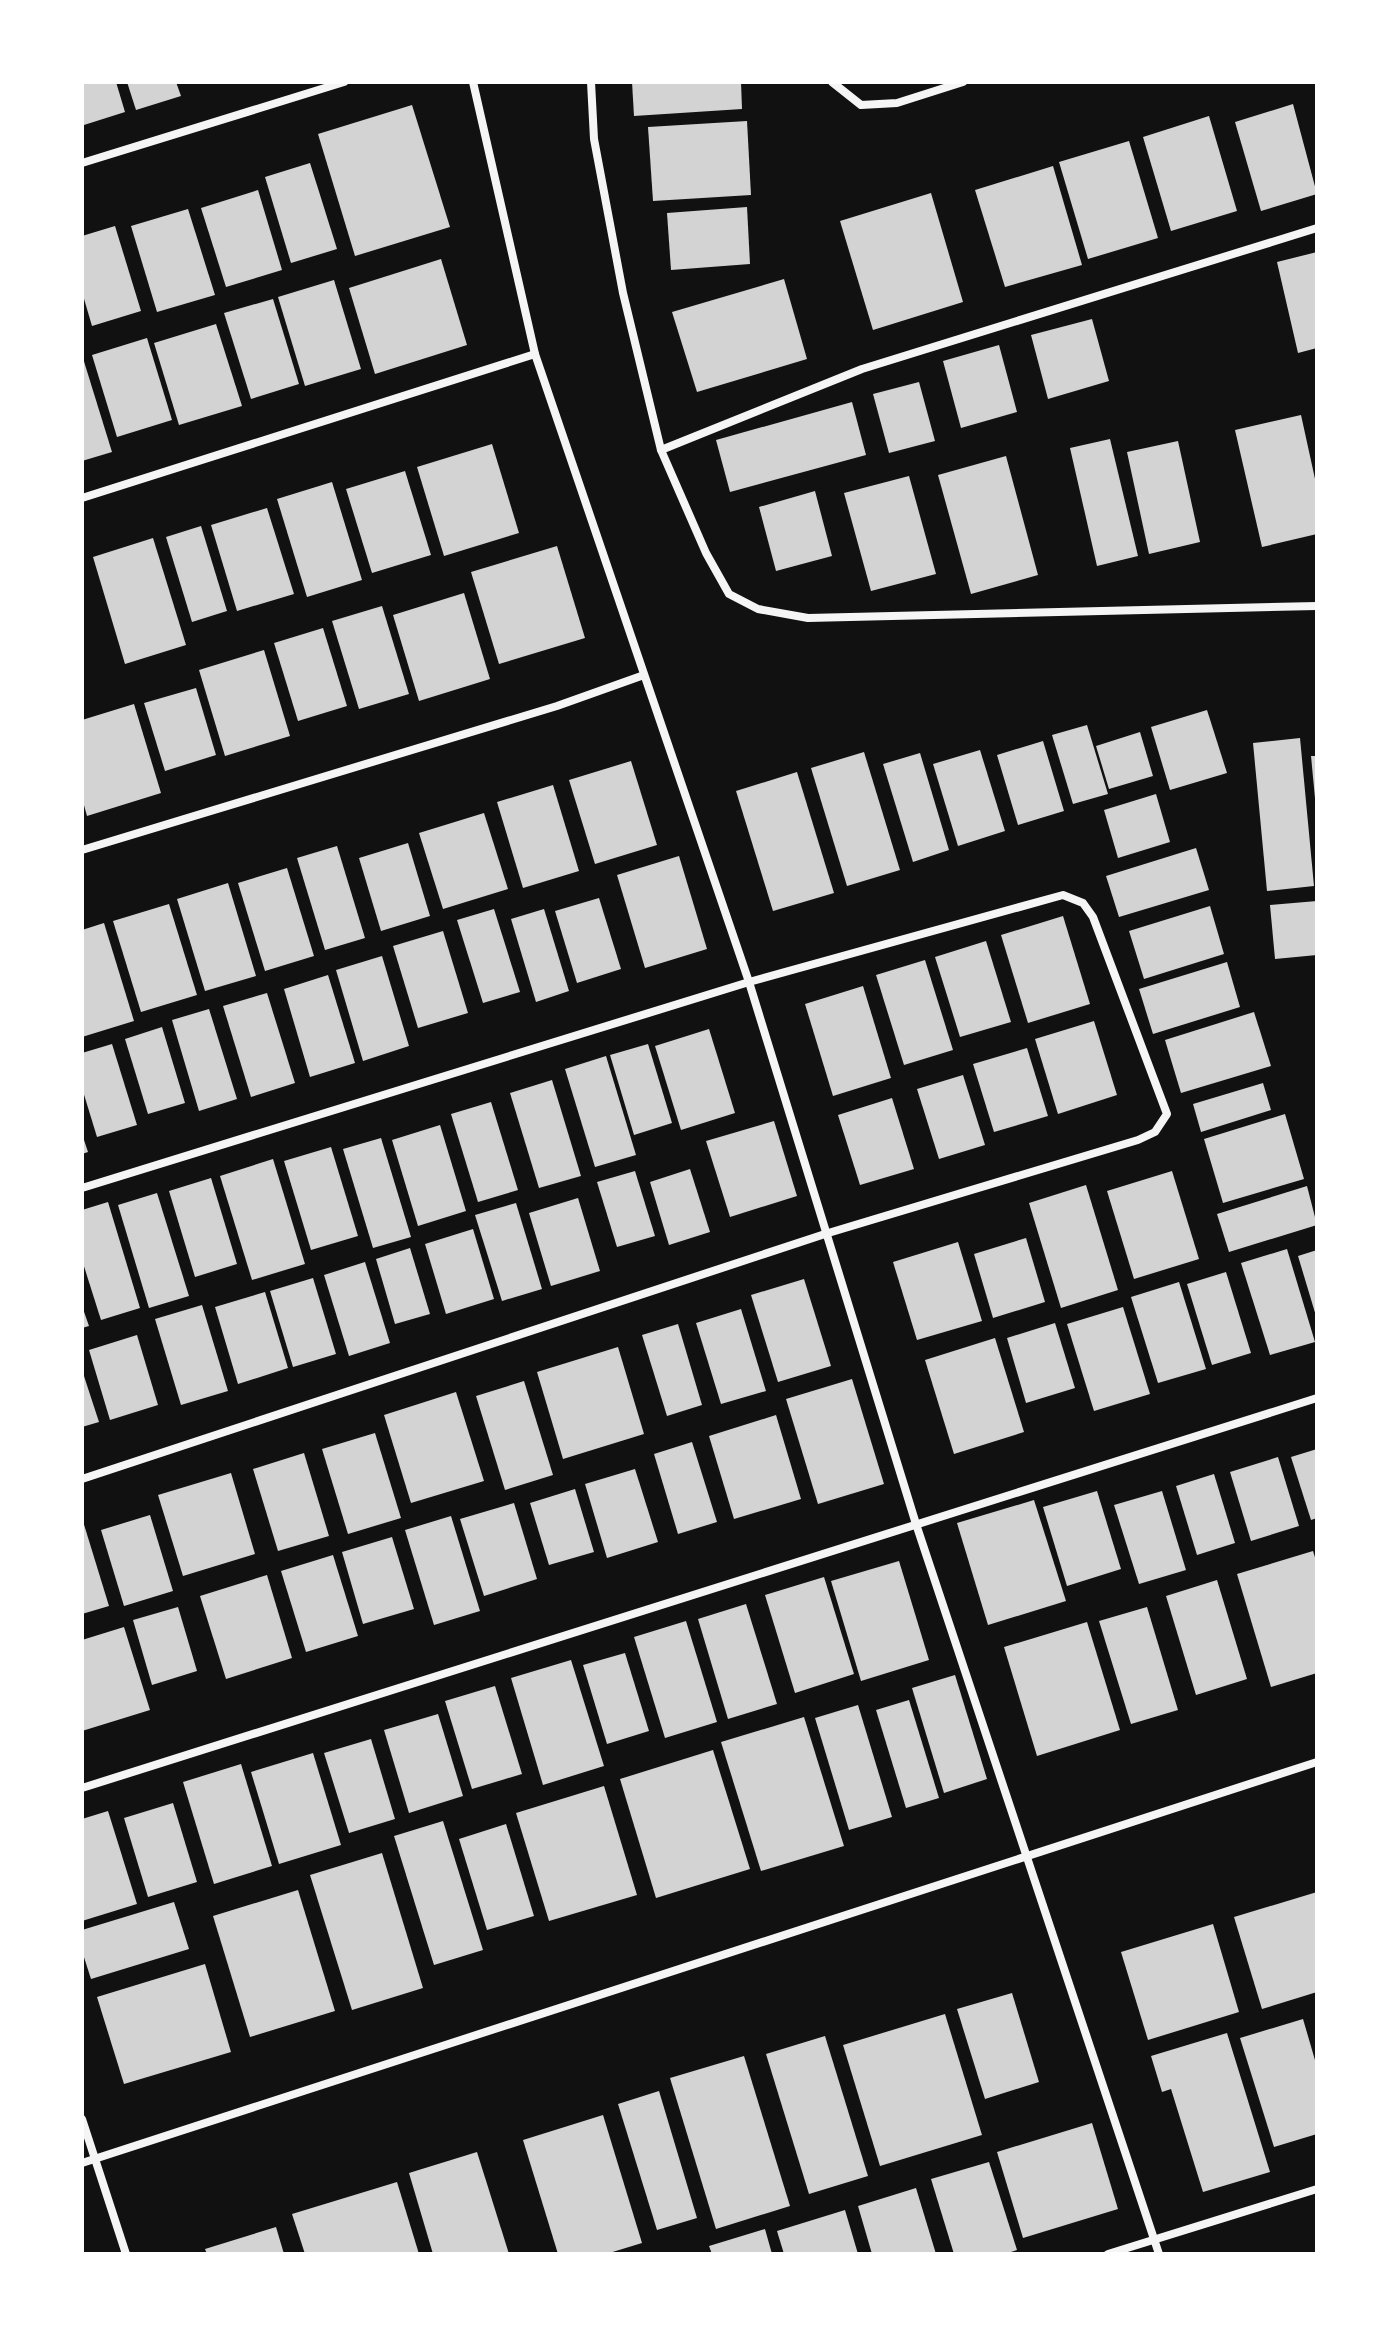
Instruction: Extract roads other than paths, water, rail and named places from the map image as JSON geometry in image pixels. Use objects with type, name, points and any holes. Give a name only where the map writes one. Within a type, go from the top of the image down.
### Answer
[{"type":"street","points":[[82,163],[344,82]]},
{"type":"street","points":[[473,82],[535,354],[749,982],[916,1524],[1159,2254]]},
{"type":"street","points":[[591,82],[594,139],[623,293],[661,450],[706,553],[729,594],[758,609],[808,618],[1317,606]]},
{"type":"street","points":[[832,82],[861,105],[897,103],[963,82]]},
{"type":"street","points":[[661,450],[862,369],[1317,228]]},
{"type":"street","points":[[82,498],[535,354]]},
{"type":"street","points":[[82,850],[557,706],[644,675]]},
{"type":"street","points":[[82,1188],[749,982],[1063,895],[1083,903],[1093,917],[1167,1114],[1155,1132],[1138,1140],[825,1234],[82,1479]]},
{"type":"street","points":[[82,1788],[1317,1398]]},
{"type":"street","points":[[82,2163],[1317,1762]]},
{"type":"street","points":[[82,2119],[126,2254]]},
{"type":"street","points":[[1108,2254],[1317,2189]]}]
